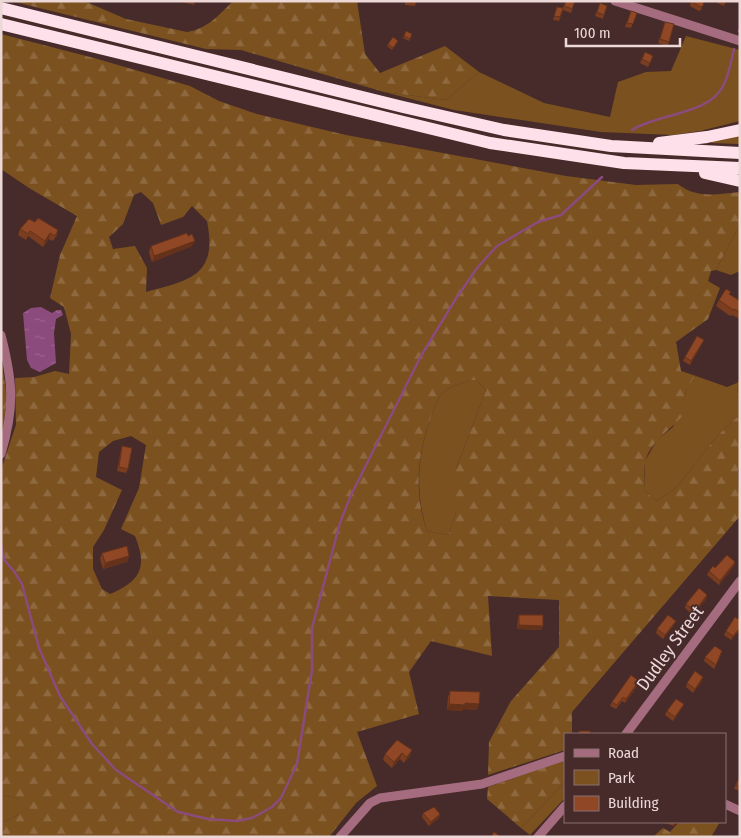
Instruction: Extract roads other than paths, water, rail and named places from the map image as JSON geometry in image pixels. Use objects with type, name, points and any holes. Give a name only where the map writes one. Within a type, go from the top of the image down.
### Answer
[{"type":"highway","points":[[1,8],[451,119],[520,133],[603,145],[740,153]]},
{"type":"highway","points":[[1,24],[477,141],[582,158],[674,166],[740,168]]},
{"type":"highway","points":[[603,145],[679,141],[740,130]]},
{"type":"highway","points":[[674,166],[740,181]]},
{"type":"street","points":[[615,1],[740,41]]},
{"type":"street","points":[[1,335],[7,359],[12,402],[10,424],[1,454]]},
{"type":"street","name":"Dudley Street","points":[[627,733],[740,581]]},
{"type":"street","points":[[340,837],[370,803],[380,798],[482,784],[564,756]]},
{"type":"street","points":[[726,804],[740,811]]},
{"type":"street","points":[[538,837],[564,807]]},
{"type":"water","points":[[41,307],[52,313],[61,310],[63,315],[56,319],[54,333],[56,363],[40,372],[31,368],[27,360],[23,313],[31,308]]},
{"type":"waterway","points":[[632,130],[643,124],[695,108],[707,103],[716,96],[727,77],[734,49]]},
{"type":"waterway","points":[[1,544],[4,560],[22,584],[39,648],[60,696],[92,744],[116,770],[178,812],[208,819],[237,821],[252,818],[272,807],[281,798],[297,764],[312,670],[312,628],[340,523],[351,495],[421,356],[477,268],[497,246],[538,222],[561,215],[602,177]]}]
